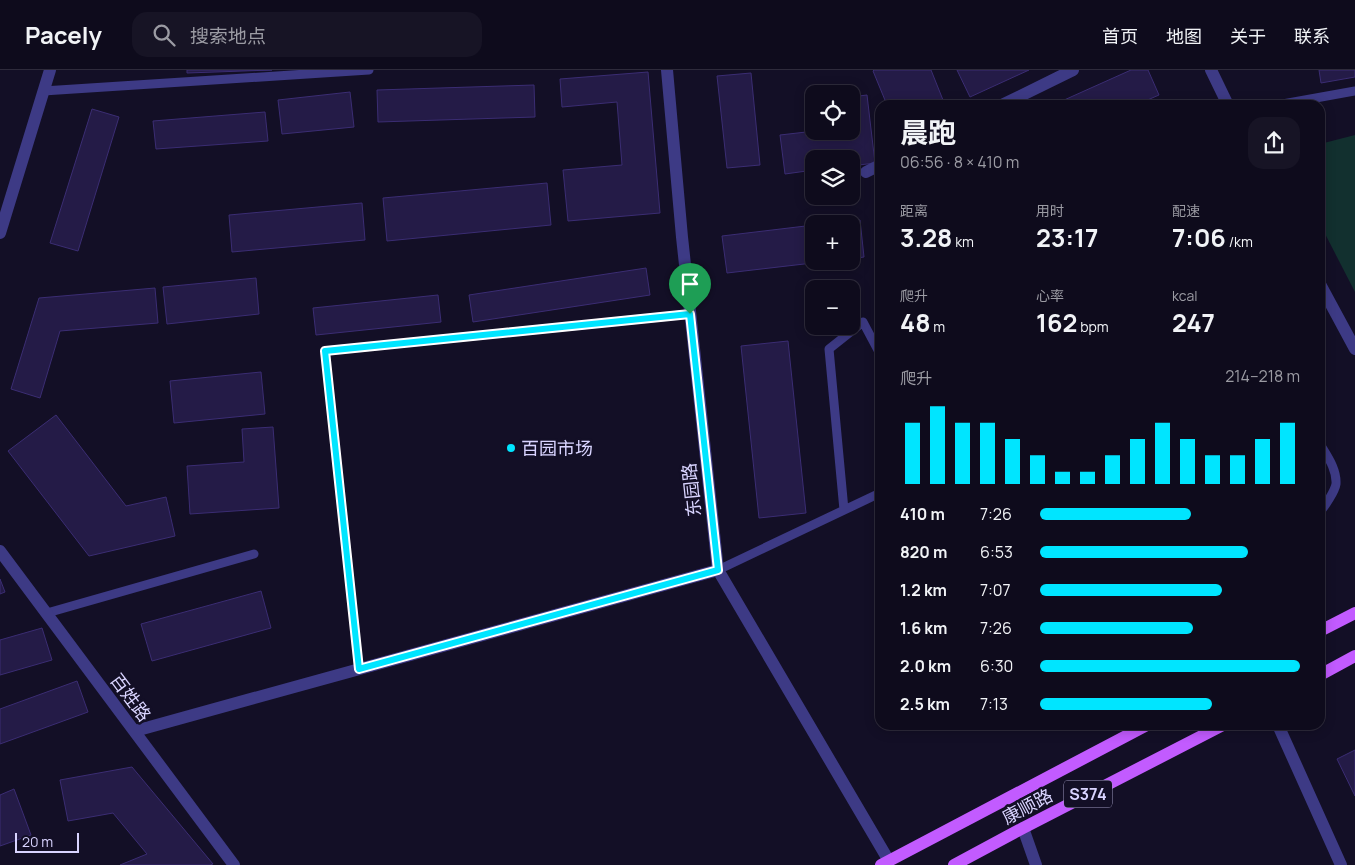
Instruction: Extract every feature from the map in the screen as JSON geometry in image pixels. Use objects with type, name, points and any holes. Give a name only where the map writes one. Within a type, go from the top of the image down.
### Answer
[{"type":"main road","points":[[1325,628],[1355,613]]},
{"type":"main road","points":[[1325,672],[1355,656]]},
{"type":"main road","name":"康顺路","points":[[885,863],[1138,730]]},
{"type":"main road","name":"康顺路","points":[[954,865],[1213,730]]},
{"type":"street","points":[[0,233],[50,70]]},
{"type":"street","name":"东园路","points":[[667,70],[682,237],[718,570],[885,863]]},
{"type":"street","points":[[1012,100],[1074,70]]},
{"type":"street","points":[[1211,70],[1226,100]]},
{"type":"street","points":[[866,172],[875,168]]},
{"type":"street","points":[[1325,293],[1355,349]]},
{"type":"street","name":"百姓路","points":[[0,551],[234,865]]},
{"type":"street","points":[[135,731],[718,570]]},
{"type":"street","points":[[1280,730],[1341,865]]},
{"type":"street","points":[[1022,828],[1036,865]]},
{"type":"lane","points":[[43,91],[369,70]]},
{"type":"lane","points":[[1305,100],[1355,91]]},
{"type":"lane","points":[[359,669],[325,351],[690,314]]},
{"type":"lane","points":[[844,510],[829,349],[863,322],[875,345]]},
{"type":"lane","points":[[1325,453],[1333,467],[1336,485],[1325,505]]},
{"type":"lane","points":[[718,570],[875,495]]},
{"type":"lane","points":[[47,613],[254,554]]},
{"type":"green space","points":[[1355,135],[1355,292],[1325,234],[1325,143]]},
{"type":"building","points":[[187,70],[272,70],[187,73]]},
{"type":"building","points":[[931,70],[943,100],[885,100],[873,71]]},
{"type":"building","points":[[957,70],[1029,70],[970,97]]},
{"type":"building","points":[[1131,70],[1148,70],[1159,95],[1148,100],[1064,100]]},
{"type":"building","points":[[1319,70],[1355,70],[1355,77],[1321,83]]},
{"type":"building","points":[[648,72],[660,213],[568,221],[563,170],[622,165],[617,102],[562,107],[560,79]]},
{"type":"building","points":[[751,73],[760,165],[727,168],[717,76]]},
{"type":"building","points":[[534,85],[535,117],[378,122],[377,90]]},
{"type":"building","points":[[350,92],[354,127],[282,134],[278,100]]},
{"type":"building","points":[[867,95],[875,163],[860,165],[860,150],[805,150],[805,171],[785,174],[780,135],[805,132],[805,140],[860,140],[860,96]]},
{"type":"building","points":[[92,109],[119,117],[78,251],[50,243]]},
{"type":"building","points":[[265,112],[268,141],[156,149],[153,121]]},
{"type":"building","points":[[547,183],[551,225],[387,241],[383,198]]},
{"type":"building","points":[[362,203],[365,240],[232,252],[229,215]]},
{"type":"building","points":[[860,220],[864,257],[860,258]]},
{"type":"building","points":[[805,226],[805,264],[727,273],[722,236]]},
{"type":"building","points":[[646,268],[650,295],[473,322],[469,295]]},
{"type":"building","points":[[256,278],[259,314],[167,324],[163,287]]},
{"type":"building","points":[[155,288],[158,323],[60,331],[40,398],[11,389],[39,298]]},
{"type":"building","points":[[438,295],[441,322],[316,335],[313,308]]},
{"type":"building","points":[[788,341],[806,513],[759,518],[741,346]]},
{"type":"building","points":[[261,372],[265,414],[174,423],[170,381]]},
{"type":"building","points":[[56,415],[126,506],[166,497],[175,536],[89,556],[8,451]]},
{"type":"building","points":[[273,427],[279,508],[190,514],[187,466],[244,462],[242,429]]},
{"type":"building","points":[[0,579],[5,592],[0,594]]},
{"type":"building","points":[[261,591],[271,628],[152,661],[141,624]]},
{"type":"building","points":[[42,628],[52,660],[0,675],[0,640]]},
{"type":"building","points":[[77,681],[88,712],[0,744],[0,709]]},
{"type":"building","points":[[1355,750],[1355,796],[1337,759]]},
{"type":"building","points":[[132,767],[213,864],[120,865],[147,854],[113,813],[68,821],[60,780]]},
{"type":"building","points":[[14,789],[31,835],[0,846],[0,795]]},
{"type":"place","name":"百园市场","points":[[511,448]]},
{"type":"route","points":[[690,314],[718,570],[359,669],[325,351],[690,314]]}]
